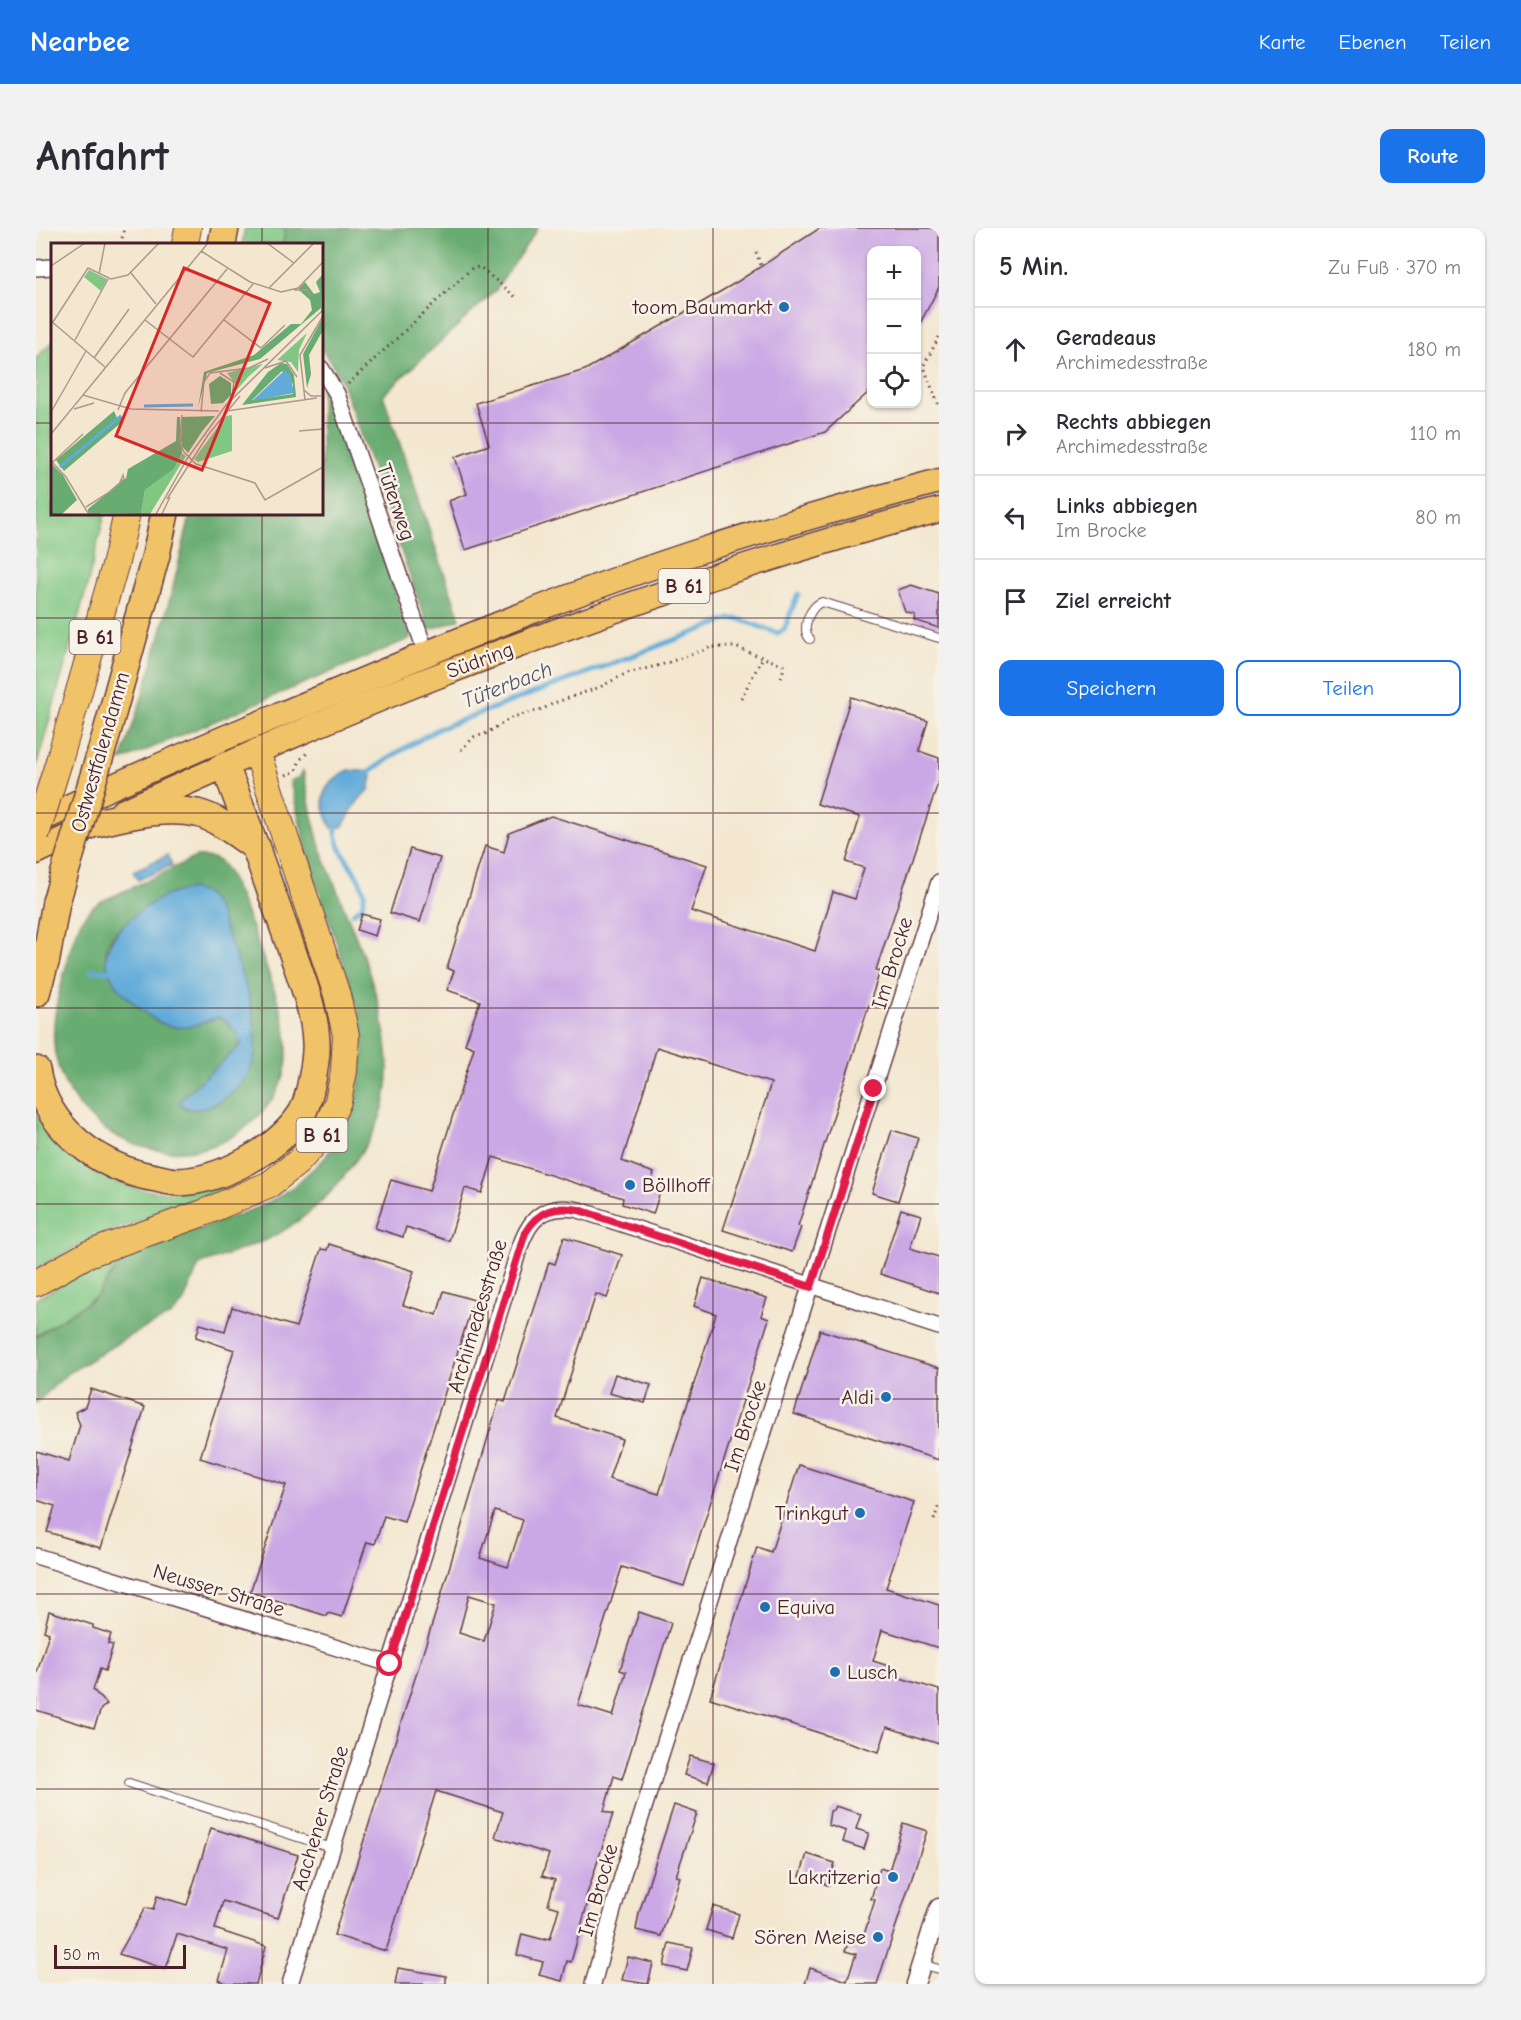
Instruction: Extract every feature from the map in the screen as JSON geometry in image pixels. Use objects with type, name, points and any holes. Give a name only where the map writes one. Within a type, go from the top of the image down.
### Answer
[{"type":"highway","points":[[185,243],[188,228]]},
{"type":"highway","points":[[222,243],[225,228]]},
{"type":"highway","name":"Ostwestfalendamm","points":[[36,835],[116,562],[127,514]]},
{"type":"highway","name":"Ostwestfalendamm","points":[[36,955],[56,902],[105,739],[156,555],[165,514]]},
{"type":"highway","name":"B 61","points":[[36,1283],[88,1254],[203,1213],[270,1184],[298,1162],[324,1133],[338,1101],[344,1071],[346,1035],[337,996],[257,752]]},
{"type":"highway","points":[[36,1070],[38,1083],[51,1111],[75,1139],[106,1162],[138,1175],[177,1182],[198,1180],[239,1167],[275,1142],[302,1112],[313,1077],[316,1041],[308,999],[257,848],[225,766]]},
{"type":"highway","points":[[96,823],[154,812],[197,813],[219,823],[257,848]]},
{"type":"highway","points":[[36,993],[46,959],[56,902]]},
{"type":"main road","name":"Südring","points":[[36,822],[230,735],[426,653],[578,595],[704,549],[939,481]]},
{"type":"main road","name":"Südring","points":[[36,852],[225,766],[434,677],[650,597],[833,539],[939,510]]},
{"type":"main road","points":[[225,766],[230,735],[257,752]]},
{"type":"street","points":[[36,268],[51,267]]},
{"type":"street","name":"Tüterweg","points":[[322,370],[337,394],[426,653]]},
{"type":"street","name":"Im Brocke","points":[[593,1984],[622,1877],[939,882]]},
{"type":"street","name":"Archimedesstraße","points":[[390,1664],[525,1233],[535,1219],[553,1208],[579,1210],[939,1327]]},
{"type":"street","name":"Neusser Straße","points":[[36,1556],[390,1664]]},
{"type":"street","name":"Aachener Straße","points":[[290,1984],[390,1664]]},
{"type":"street","points":[[915,1984],[930,1967],[939,1908]]},
{"type":"lane","points":[[810,639],[806,636],[805,630],[810,613],[818,603],[822,602],[939,638]]},
{"type":"lane","points":[[129,1783],[332,1848]]},
{"type":"path","points":[[121,243],[124,228]]},
{"type":"path","points":[[756,252],[761,266]]},
{"type":"path","points":[[337,394],[472,268],[480,267],[517,298]]},
{"type":"path","points":[[939,337],[924,365],[939,406]]},
{"type":"path","points":[[461,750],[474,737],[485,734],[513,717],[543,710],[554,703],[600,687],[637,669],[661,665],[712,647],[735,646],[783,665],[781,678]]},
{"type":"path","points":[[741,698],[763,657]]},
{"type":"path","points":[[934,1520],[939,1505]]},
{"type":"green space","points":[[245,228],[285,228],[283,243],[242,243]]},
{"type":"green space","points":[[285,228],[538,228],[496,290],[383,395],[460,619],[429,630],[342,382],[322,349],[322,243],[283,243]]},
{"type":"green space","points":[[51,343],[51,514],[105,514],[85,594],[36,767],[36,358]]},
{"type":"green space","points":[[322,385],[411,638],[121,761],[147,682],[191,514],[322,514]]},
{"type":"green space","points":[[303,771],[320,845],[371,978],[380,1011],[386,1043],[388,1074],[384,1104],[375,1130],[342,1178],[305,1216],[272,1237],[199,1265],[183,1303],[170,1316],[129,1336],[67,1374],[36,1403],[36,1336],[96,1297],[125,1255],[257,1208],[276,1198],[294,1186],[325,1158],[348,1122],[356,1102],[364,1050],[358,1007],[310,864],[290,781],[298,778]]},
{"type":"green space","points":[[196,857],[213,858],[219,861],[237,892],[277,999],[286,1033],[287,1060],[274,1097],[248,1126],[226,1140],[204,1148],[180,1151],[156,1150],[119,1137],[91,1118],[79,1105],[62,1076],[57,1060],[54,1043],[55,1014],[72,943],[88,912],[100,902]],"holes":[[[205,893],[212,903],[244,979],[254,1028],[222,1101],[203,1108],[188,1109],[183,1108],[183,1097],[241,1045],[236,1032],[218,1017],[188,1027],[116,984],[108,970],[107,945],[115,933],[145,907]]]},
{"type":"green space","points":[[36,1114],[58,1140],[81,1161],[104,1176],[128,1186],[153,1191],[181,1191],[211,1187],[244,1178],[198,1202],[104,1233],[36,1268]]},
{"type":"green space","points":[[125,1255],[96,1297],[36,1336],[36,1299],[75,1277]]},
{"type":"water","points":[[349,770],[369,772],[372,776],[369,790],[357,802],[342,827],[332,828],[324,809],[324,794],[332,782]]},
{"type":"water","points":[[168,855],[172,865],[138,880],[133,871]]},
{"type":"water","points":[[193,889],[210,898],[221,918],[249,997],[255,1031],[255,1048],[250,1070],[234,1091],[220,1102],[205,1108],[188,1109],[180,1103],[183,1097],[241,1045],[236,1032],[218,1017],[180,1028],[158,1021],[122,992],[113,981],[106,959],[113,938],[135,915],[162,898]]},
{"type":"building","points":[[820,228],[939,228],[939,287],[921,321],[921,246],[867,246],[867,394],[825,432],[465,550],[449,501],[467,494],[455,457],[489,445],[476,403],[585,370],[737,282]]},
{"type":"building","points":[[911,585],[939,594],[939,628],[914,620],[915,615],[905,612],[898,590]]},
{"type":"building","points":[[851,697],[928,721],[919,751],[939,758],[939,780],[876,970],[880,971],[798,1226],[801,1227],[792,1252],[723,1230],[771,1083],[657,1047],[622,1161],[654,1173],[649,1189],[660,1192],[653,1214],[622,1204],[623,1198],[493,1157],[482,1193],[465,1188],[449,1241],[406,1227],[403,1237],[375,1228],[391,1180],[429,1191],[474,1048],[465,1044],[480,1001],[447,990],[454,971],[447,968],[485,846],[504,852],[509,833],[551,816],[707,865],[691,911],[815,951],[833,892],[855,899],[864,868],[846,862],[860,817],[817,804]]},
{"type":"building","points":[[410,849],[440,858],[420,922],[390,913]]},
{"type":"building","points":[[362,914],[380,919],[375,936],[357,930]]},
{"type":"building","points":[[892,1130],[918,1138],[898,1201],[872,1193]]},
{"type":"building","points":[[901,1209],[921,1215],[910,1248],[939,1257],[939,1293],[880,1274]]},
{"type":"building","points":[[564,1237],[622,1255],[607,1298],[596,1294],[557,1418],[622,1439],[609,1479],[659,1494],[716,1314],[694,1306],[703,1278],[767,1298],[761,1316],[769,1319],[684,1586],[622,1567],[578,1705],[613,1716],[626,1672],[620,1670],[639,1612],[671,1623],[622,1779],[614,1776],[604,1811],[613,1814],[586,1897],[589,1898],[571,1962],[567,1961],[562,1981],[539,1975],[543,1962],[517,1955],[522,1934],[545,1940],[545,1938],[550,1939],[559,1908],[548,1905],[555,1880],[542,1876],[549,1854],[495,1837],[503,1812],[436,1791],[386,1951],[334,1935],[440,1599],[499,1400],[505,1402],[549,1262],[555,1264]],"holes":[[[495,1511],[523,1520],[508,1567],[480,1558]],[[469,1595],[496,1603],[484,1641],[459,1633]]]},
{"type":"building","points":[[329,1244],[414,1271],[403,1305],[437,1315],[444,1291],[474,1300],[404,1522],[384,1516],[375,1544],[367,1542],[342,1617],[328,1613],[327,1616],[250,1592],[286,1485],[200,1458],[234,1350],[196,1337],[200,1324],[225,1331],[232,1307],[296,1327],[321,1249],[327,1250]]},
{"type":"building","points":[[820,1330],[939,1368],[939,1460],[794,1414]]},
{"type":"building","points":[[615,1374],[651,1385],[645,1403],[609,1393]]},
{"type":"building","points":[[91,1389],[145,1407],[101,1548],[47,1532],[55,1506],[36,1500],[36,1451],[69,1461],[80,1425],[75,1412],[85,1407]]},
{"type":"building","points":[[799,1465],[914,1502],[886,1588],[939,1605],[939,1648],[882,1630],[873,1661],[892,1667],[891,1675],[939,1690],[939,1744],[887,1727],[879,1752],[710,1698],[757,1547],[771,1552]]},
{"type":"building","points":[[49,1611],[93,1625],[93,1628],[111,1634],[108,1644],[113,1645],[105,1671],[100,1669],[93,1690],[107,1704],[101,1709],[94,1728],[36,1710],[36,1676],[49,1633],[44,1631]]},
{"type":"building","points":[[690,1756],[714,1763],[708,1782],[684,1775]]},
{"type":"building","points":[[674,1805],[697,1813],[676,1876],[680,1877],[661,1936],[636,1930],[639,1913]]},
{"type":"building","points":[[835,1806],[861,1814],[856,1829],[869,1833],[864,1849],[843,1842],[846,1831],[828,1825],[830,1811]]},
{"type":"building","points":[[903,1823],[927,1831],[877,1984],[805,1984],[810,1968],[847,1981],[856,1954],[845,1951],[850,1937],[862,1941],[875,1900],[871,1899],[880,1868],[889,1871]]},
{"type":"building","points":[[211,1828],[298,1855],[278,1918],[223,1901],[215,1929],[266,1946],[256,1984],[228,1984],[219,1980],[228,1950],[177,1934],[166,1969],[119,1954],[145,1908],[153,1910],[157,1896],[187,1905]]},
{"type":"building","points":[[807,1854],[835,1863],[828,1885],[800,1876]]},
{"type":"building","points":[[713,1906],[739,1914],[732,1938],[706,1930]]},
{"type":"building","points":[[669,1943],[693,1948],[687,1971],[664,1966]]},
{"type":"building","points":[[628,1957],[653,1963],[648,1984],[622,1980]]},
{"type":"building","points":[[398,1968],[446,1976],[446,1984],[395,1984]]},
{"type":"waterway","name":"Tüterbach","points":[[365,775],[438,729],[730,619],[739,619],[777,633],[784,630],[798,594]]},
{"type":"waterway","name":"Tüterbach","points":[[336,822],[338,843],[364,892],[362,907],[353,913]]},
{"type":"waterway","name":"Tüterbach","points":[[91,971],[113,970]]},
{"type":"place","name":"toom Baumarkt","points":[[784,307]]},
{"type":"place","name":"Böllhoff","points":[[630,1185]]},
{"type":"place","name":"Aldi","points":[[886,1397]]},
{"type":"place","name":"Trinkgut","points":[[860,1513]]},
{"type":"place","name":"Equiva","points":[[765,1607]]},
{"type":"place","name":"Lusch","points":[[835,1672]]},
{"type":"place","name":"Lakritzeria","points":[[893,1877]]},
{"type":"place","name":"Sören Meise","points":[[878,1937]]},
{"type":"route","points":[[390,1664],[528,1227],[542,1213],[553,1208],[579,1210],[811,1287],[874,1089]]}]
